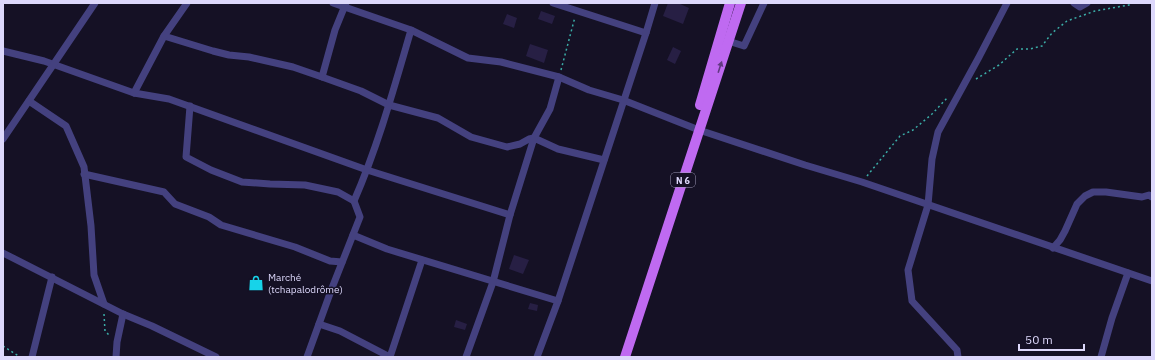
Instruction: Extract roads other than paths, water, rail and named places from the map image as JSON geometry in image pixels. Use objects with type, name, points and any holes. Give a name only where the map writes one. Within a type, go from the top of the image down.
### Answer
[{"type":"main road","name":"N 6","points":[[625,357],[696,129],[730,3]]},
{"type":"main road","name":"N 6","points":[[619,357],[696,129],[741,3]]},
{"type":"street","points":[[3,140],[95,3]]},
{"type":"street","points":[[134,93],[164,36],[187,3]]},
{"type":"street","points":[[333,3],[346,5],[411,30],[468,58],[501,62],[559,77],[589,90],[624,100],[696,129],[862,182],[1152,281]]},
{"type":"street","points":[[553,3],[646,33]]},
{"type":"street","points":[[537,357],[558,301],[655,3]]},
{"type":"street","points":[[728,41],[744,46],[764,3]]},
{"type":"street","points":[[958,357],[957,350],[912,301],[908,270],[928,205],[932,159],[938,132],[1007,3]]},
{"type":"street","points":[[1074,3],[1080,7],[1087,3]]},
{"type":"street","points":[[322,76],[335,30],[346,5]]},
{"type":"street","points":[[354,201],[367,170],[389,105],[411,30]]},
{"type":"street","points":[[164,36],[229,55],[249,56],[322,76],[361,91],[389,105],[438,118],[471,137],[507,147],[520,144],[534,138],[558,149],[604,160]]},
{"type":"street","points":[[3,51],[54,65],[134,93],[169,99],[367,170],[510,215]]},
{"type":"street","points":[[466,357],[493,282],[510,215],[534,138],[550,109],[559,77]]},
{"type":"street","points":[[29,101],[66,126],[84,167],[91,226],[94,275],[104,304]]},
{"type":"street","points":[[190,106],[186,157],[211,170],[242,182],[305,185],[338,192],[354,201],[360,218],[307,357]]},
{"type":"street","points":[[84,174],[164,192],[175,204],[209,217],[221,225],[295,247],[330,261],[342,262]]},
{"type":"street","points":[[1053,248],[1060,240],[1077,204],[1085,196],[1093,192],[1106,192],[1142,197],[1151,195]]},
{"type":"street","points":[[353,235],[387,249],[558,301]]},
{"type":"street","points":[[3,253],[123,314],[152,326],[215,357]]},
{"type":"street","points":[[319,324],[340,331],[390,357],[422,260]]},
{"type":"street","points":[[1101,357],[1112,318],[1128,274]]},
{"type":"street","points":[[32,357],[52,278]]},
{"type":"street","points":[[116,357],[117,342],[123,314]]},
{"type":"place","name":"Marché (tchapalodrôme)","points":[[256,283]]}]
